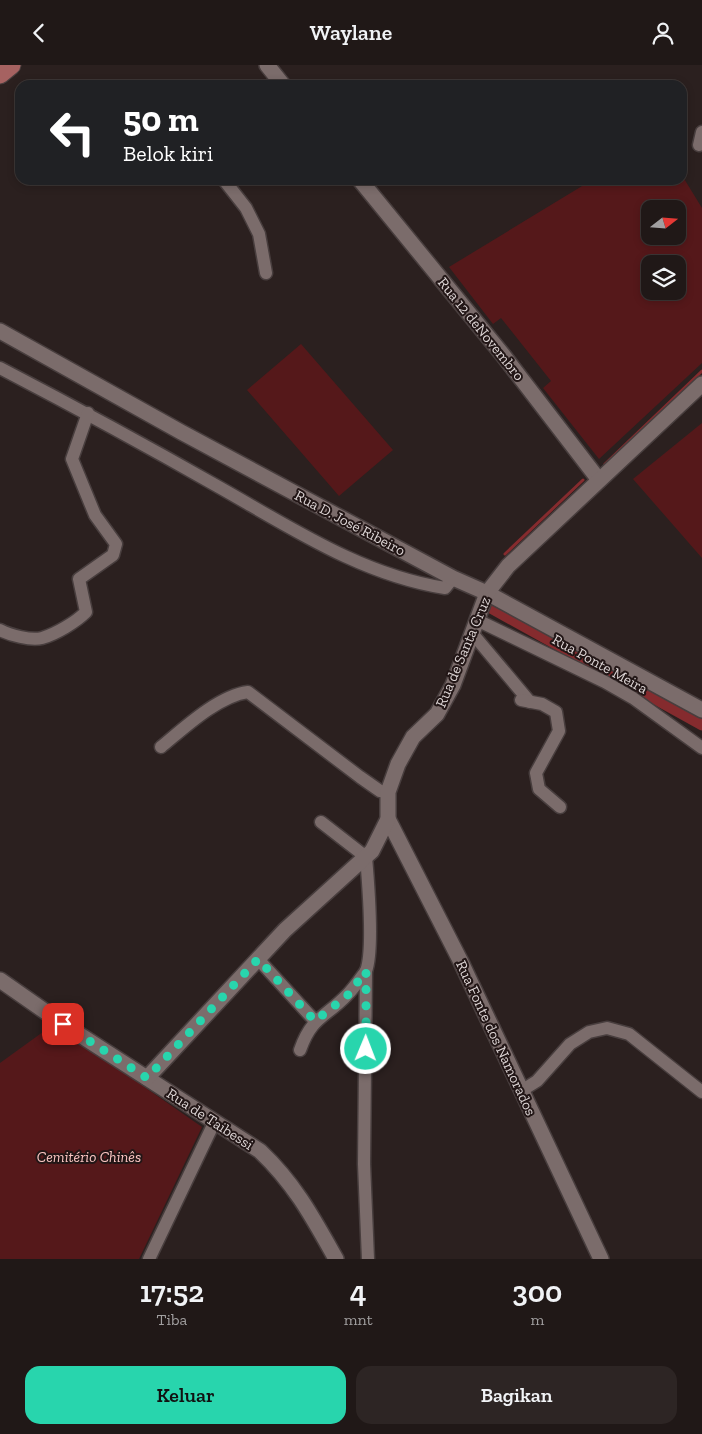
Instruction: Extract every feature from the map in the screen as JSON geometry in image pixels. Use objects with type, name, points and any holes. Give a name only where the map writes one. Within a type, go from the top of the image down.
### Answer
[{"type":"main road","points":[[0,74],[11,65]]},
{"type":"street","points":[[267,65],[279,80]]},
{"type":"street","points":[[228,185],[246,208],[259,234],[266,273]]},
{"type":"street","name":"Rua 12 deNovembro","points":[[364,185],[503,355],[599,480]]},
{"type":"street","name":"Rua D. José Ribeiro","points":[[0,331],[181,432],[453,578],[487,593],[702,710]]},
{"type":"street","points":[[0,368],[88,413],[366,567],[420,584],[445,588],[453,578]]},
{"type":"street","name":"Rua de Santa Cruz","points":[[147,1078],[285,930],[372,851],[388,819],[388,792],[398,764],[413,737],[437,714],[453,685],[487,593],[508,566],[702,384]]},
{"type":"street","points":[[0,630],[22,637],[41,638],[80,618],[86,612],[79,579],[113,555],[116,544],[95,515],[72,459],[88,413]]},
{"type":"street","points":[[474,627],[525,701],[542,705],[556,713],[559,731],[536,773],[540,789],[560,807]]},
{"type":"street","name":"Rua Ponte Meira","points":[[474,627],[564,661],[619,690],[702,747]]},
{"type":"street","points":[[161,747],[204,712],[238,693],[248,692],[360,777],[380,791],[388,792]]},
{"type":"street","name":"Rua Fonte dos Namorados","points":[[388,819],[461,962],[601,1259]]},
{"type":"street","points":[[321,822],[366,857],[369,940],[366,971],[364,1164],[368,1259]]},
{"type":"street","points":[[258,959],[315,1021]]},
{"type":"street","points":[[300,1050],[306,1033],[315,1021],[347,996],[366,971]]},
{"type":"street","name":"Rua de Taibessi","points":[[0,980],[63,1024],[260,1151],[282,1172],[301,1196],[336,1259]]},
{"type":"street","points":[[521,1091],[537,1081],[570,1044],[589,1032],[607,1028],[629,1035],[702,1092]]},
{"type":"street","points":[[149,1259],[214,1123]]},
{"type":"green space","points":[[687,184],[702,208],[702,363],[599,459],[543,388],[551,381],[501,318],[493,324],[449,267],[584,185]]},
{"type":"green space","points":[[301,344],[393,450],[339,496],[247,390]]},
{"type":"green space","points":[[702,423],[702,558],[633,479]]},
{"type":"green space","name":"Cemitério Chinês","points":[[54,1024],[202,1127],[139,1259],[0,1259],[0,1063]]},
{"type":"waterway","points":[[605,464],[702,371]]},
{"type":"waterway","points":[[505,554],[583,480]]},
{"type":"waterway","points":[[489,607],[702,725]]},
{"type":"route","points":[[63,1024],[147,1078],[258,959],[315,1021],[347,996],[366,971],[366,1049]]}]
